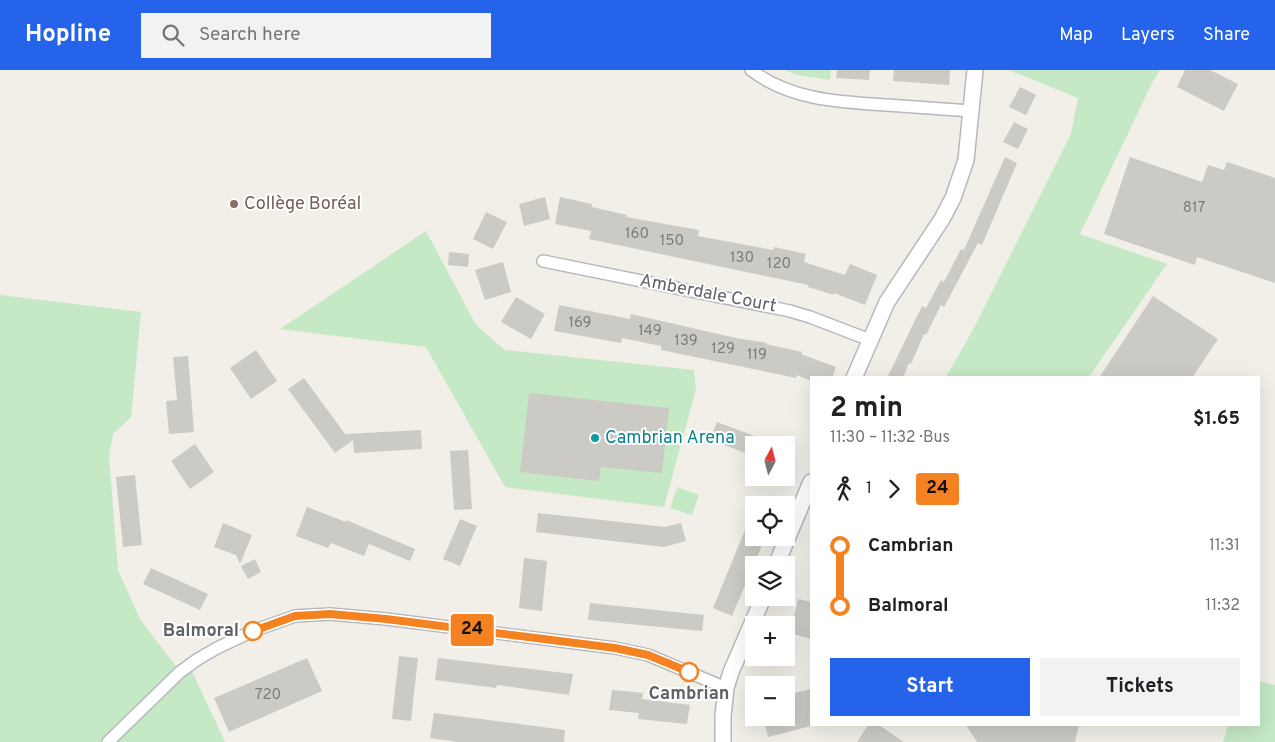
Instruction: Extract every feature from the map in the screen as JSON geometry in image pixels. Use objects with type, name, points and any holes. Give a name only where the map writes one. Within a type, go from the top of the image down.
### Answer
[{"type":"street","points":[[751,70],[780,87],[837,102],[971,112]]},
{"type":"street","points":[[855,376],[888,302],[942,219],[953,198],[966,160],[975,70]]},
{"type":"street","name":"Amberdale Court","points":[[543,261],[790,311],[870,340]]},
{"type":"street","points":[[780,556],[810,484]]},
{"type":"street","points":[[722,742],[726,688],[760,606]]},
{"type":"street","points":[[108,742],[180,672],[198,659],[253,631],[295,616],[309,614],[386,619],[615,648],[648,655],[726,688]]},
{"type":"green space","points":[[784,70],[831,70],[830,80],[797,75]]},
{"type":"green space","points":[[1009,70],[1160,70],[1080,234],[1167,264],[1090,376],[947,376],[973,330],[1071,134],[1078,98]]},
{"type":"green space","points":[[426,231],[476,325],[505,350],[694,370],[696,389],[664,507],[505,487],[426,347],[280,329]]},
{"type":"green space","points":[[0,295],[141,312],[131,417],[113,434],[109,456],[118,570],[140,619],[181,673],[190,667],[225,742],[0,742]]},
{"type":"green space","points":[[677,487],[699,495],[692,515],[670,508]]},
{"type":"green space","points":[[1260,681],[1275,685],[1275,742],[1223,742],[1228,726],[1260,726]]},
{"type":"building","points":[[837,70],[870,70],[869,80],[836,78]]},
{"type":"building","points":[[894,70],[950,70],[949,85],[893,81]]},
{"type":"building","points":[[1185,70],[1210,70],[1238,84],[1224,111],[1177,87]]},
{"type":"building","points":[[1020,87],[1036,95],[1026,115],[1009,107]]},
{"type":"building","points":[[1014,122],[1028,129],[1018,149],[1003,142]]},
{"type":"building","points":[[1005,157],[1017,163],[982,245],[978,243],[944,307],[941,305],[926,335],[924,334],[904,376],[888,376],[922,306],[926,308],[941,280],[944,282],[961,249],[964,250]]},
{"type":"building","points":[[1130,157],[1202,182],[1208,165],[1224,170],[1227,162],[1275,178],[1275,283],[1197,257],[1195,265],[1104,234]]},
{"type":"building","points":[[545,197],[550,219],[524,226],[519,204]]},
{"type":"building","points":[[560,197],[592,204],[592,207],[627,215],[626,217],[699,230],[698,236],[773,250],[774,247],[806,254],[804,262],[845,275],[850,264],[877,275],[865,305],[834,293],[834,295],[808,287],[808,285],[589,239],[591,231],[555,224]]},
{"type":"building","points":[[486,212],[507,222],[493,249],[473,239]]},
{"type":"building","points":[[449,252],[469,254],[468,267],[448,265]]},
{"type":"building","points":[[503,262],[511,292],[485,300],[475,270]]},
{"type":"building","points":[[1153,296],[1218,339],[1193,376],[1100,376]]},
{"type":"building","points":[[516,297],[545,314],[531,339],[501,322]]},
{"type":"building","points":[[559,305],[630,319],[631,314],[802,352],[801,354],[836,367],[833,376],[810,376],[810,381],[797,375],[796,378],[661,350],[661,346],[622,338],[621,343],[554,331]]},
{"type":"building","points":[[256,350],[277,381],[251,399],[230,368]]},
{"type":"building","points":[[188,356],[194,432],[169,434],[166,401],[177,400],[173,357]]},
{"type":"building","points":[[304,378],[345,434],[421,430],[422,449],[354,453],[353,440],[335,453],[288,389]]},
{"type":"building","name":"Cambrian Arena","points":[[529,393],[669,408],[662,473],[601,467],[599,481],[520,472]]},
{"type":"building","points":[[717,422],[755,436],[745,436],[745,453],[710,440]]},
{"type":"building","points":[[195,444],[214,472],[190,489],[171,461]]},
{"type":"building","points":[[468,450],[472,509],[454,510],[450,451]]},
{"type":"building","points":[[135,475],[142,545],[123,547],[116,477]]},
{"type":"building","points":[[307,507],[346,522],[346,520],[415,549],[410,561],[369,544],[364,556],[331,543],[328,548],[296,536]]},
{"type":"building","points":[[538,513],[665,527],[681,523],[686,541],[664,547],[536,532]]},
{"type":"building","points":[[460,519],[477,526],[460,566],[443,559]]},
{"type":"building","points":[[223,523],[252,535],[240,564],[236,555],[214,547]]},
{"type":"building","points":[[745,530],[745,546],[762,546],[757,556],[745,556],[745,585],[732,616],[713,608]]},
{"type":"building","points":[[524,558],[547,561],[542,611],[519,608]]},
{"type":"building","points":[[255,559],[261,572],[248,579],[241,566]]},
{"type":"building","points":[[151,568],[208,594],[200,610],[143,584]]},
{"type":"building","points":[[798,599],[810,602],[810,639],[795,634],[794,616]]},
{"type":"building","points":[[590,603],[704,615],[702,631],[588,620]]},
{"type":"building","points":[[399,656],[418,658],[411,721],[392,719]]},
{"type":"building","points":[[307,658],[322,691],[229,732],[214,698]]},
{"type":"building","points":[[438,658],[573,674],[569,695],[497,685],[496,688],[435,680]]},
{"type":"building","points":[[810,689],[811,726],[768,737],[765,726],[795,726],[795,693]]},
{"type":"building","points":[[612,690],[643,693],[642,699],[690,705],[687,724],[638,719],[639,713],[609,710]]},
{"type":"building","points":[[434,713],[565,730],[564,742],[458,742],[430,738]]},
{"type":"building","points":[[867,726],[880,726],[904,742],[857,742]]},
{"type":"building","points":[[967,726],[1079,726],[1075,742],[977,742]]},
{"type":"bus line","name":"24","points":[[253,631],[295,616],[309,614],[386,619],[615,648],[648,655],[689,672]]},
{"type":"place","name":"Collège Boréal","points":[[234,204]]},
{"type":"place","name":"Cambrian Arena","points":[[595,438]]},
{"type":"place","name":"Balmoral","points":[[253,631]]},
{"type":"place","name":"Cambrian","points":[[689,672]]}]
